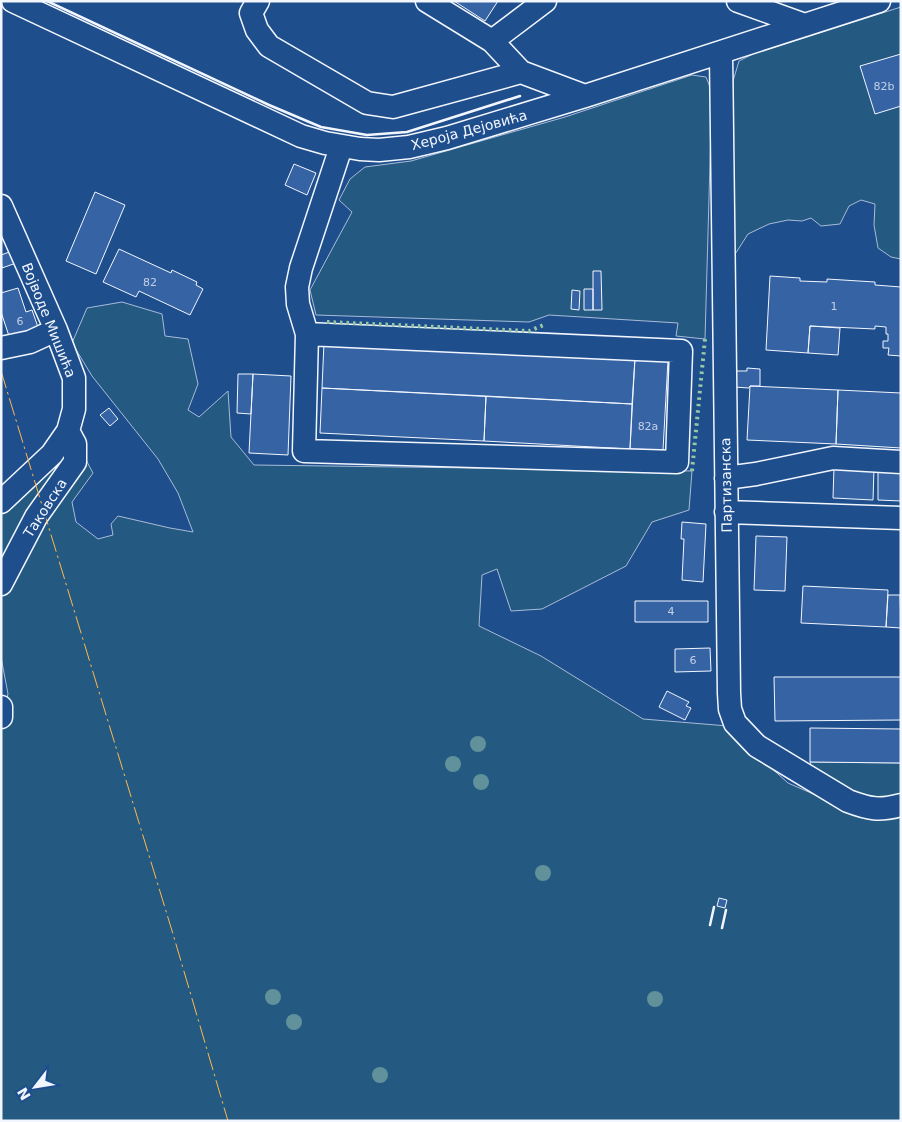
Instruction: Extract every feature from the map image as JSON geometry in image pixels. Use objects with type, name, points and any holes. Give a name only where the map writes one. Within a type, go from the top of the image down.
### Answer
[{"type":"street","name":"Хероја Дејовића","points":[[13,1],[301,136],[341,147],[379,150],[410,147],[447,138],[721,53],[879,1]]},
{"type":"street","points":[[258,1],[251,13],[257,30],[269,46],[367,103],[393,107],[521,72]]},
{"type":"street","points":[[427,1],[492,41],[521,72],[585,96]]},
{"type":"street","points":[[492,41],[545,1]]},
{"type":"street","points":[[738,1],[804,25]]},
{"type":"street","name":"Партизанска","points":[[721,53],[730,709],[735,723],[757,746],[848,802],[862,807],[877,809],[901,805]]},
{"type":"street","points":[[307,334],[681,351],[677,462],[304,451],[307,334],[298,304],[297,288],[301,268],[341,147]]},
{"type":"street","name":"Војводе Мишића","points":[[1,206],[56,330],[74,378],[74,410],[68,432],[52,454],[1,502]]},
{"type":"street","points":[[1,348],[30,342],[56,330]]},
{"type":"street","name":"Таковска","points":[[1,584],[36,517],[75,462],[75,444],[68,432]]},
{"type":"street","points":[[726,478],[756,474],[833,458],[901,462]]},
{"type":"street","points":[[726,512],[901,518]]},
{"type":"street","points":[[1,707],[1,716]]},
{"type":"shaded area","points":[[901,7],[901,259],[891,257],[878,248],[874,225],[875,204],[861,200],[849,206],[840,224],[821,226],[811,218],[802,221],[788,220],[769,224],[748,234],[732,259],[733,81],[739,61],[753,54]]},
{"type":"shaded area","points":[[692,75],[706,77],[712,92],[705,339],[676,336],[678,323],[549,315],[529,322],[316,315],[310,290],[352,212],[339,200],[350,179],[365,167],[411,161],[565,117]]},
{"type":"shaded area","points":[[122,302],[162,314],[165,336],[188,339],[198,384],[188,410],[199,417],[228,391],[231,437],[254,465],[692,471],[689,510],[652,522],[626,566],[542,609],[511,611],[497,569],[482,575],[479,626],[541,656],[643,719],[728,726],[750,749],[788,783],[843,807],[812,768],[810,762],[901,763],[901,1121],[1,1121],[1,718],[8,694],[1,657],[1,508],[63,449],[85,458],[93,473],[72,502],[76,522],[98,539],[113,535],[111,524],[118,516],[193,532],[178,493],[158,459],[92,376],[72,343],[87,308]]},
{"type":"building","points":[[454,1],[498,1],[485,21]]},
{"type":"building","points":[[901,54],[901,106],[875,114],[860,66]]},
{"type":"building","points":[[294,164],[316,173],[307,195],[285,185]]},
{"type":"building","points":[[95,192],[125,205],[96,274],[66,261]]},
{"type":"building","points":[[119,249],[171,273],[172,270],[197,282],[196,285],[203,289],[190,315],[139,291],[136,297],[103,282]]},
{"type":"building","points":[[15,250],[19,262],[2,268],[1,255]]},
{"type":"building","points":[[593,271],[601,271],[602,310],[593,310]]},
{"type":"building","points":[[770,276],[800,278],[800,281],[827,282],[827,279],[875,282],[875,285],[901,287],[901,356],[888,355],[889,348],[883,348],[883,341],[888,341],[886,327],[875,326],[875,329],[810,326],[808,353],[766,350]]},
{"type":"building","points":[[18,288],[26,312],[32,310],[39,330],[10,339],[1,312],[1,293]]},
{"type":"building","points":[[584,289],[593,289],[593,310],[584,310]]},
{"type":"building","points":[[572,290],[580,291],[579,310],[571,309]]},
{"type":"building","points":[[810,326],[840,328],[838,355],[808,353]]},
{"type":"building","points":[[324,342],[635,358],[632,404],[322,388]]},
{"type":"building","points":[[635,358],[668,360],[663,450],[630,449]]},
{"type":"building","points":[[747,368],[760,369],[760,386],[750,386],[749,388],[734,387],[735,371],[747,371]]},
{"type":"building","points":[[238,374],[253,374],[251,414],[237,413]]},
{"type":"building","points":[[253,374],[291,376],[288,455],[249,453]]},
{"type":"building","points":[[750,386],[838,390],[836,444],[747,440]]},
{"type":"building","points":[[322,388],[486,396],[484,441],[320,433]]},
{"type":"building","points":[[838,390],[901,393],[901,448],[836,444]]},
{"type":"building","points":[[486,396],[632,404],[630,449],[484,441]]},
{"type":"building","points":[[109,408],[118,419],[110,426],[100,415]]},
{"type":"building","points":[[834,466],[874,468],[873,500],[833,498]]},
{"type":"building","points":[[878,468],[901,469],[901,501],[878,500]]},
{"type":"building","points":[[682,522],[706,524],[703,582],[682,580],[684,539],[681,539]]},
{"type":"building","points":[[756,536],[787,537],[785,591],[754,590]]},
{"type":"building","points":[[803,586],[888,590],[886,627],[801,623]]},
{"type":"building","points":[[888,595],[900,595],[901,628],[886,627]]},
{"type":"building","points":[[635,601],[708,601],[708,622],[635,622]]},
{"type":"building","points":[[710,648],[711,671],[675,672],[675,649]]},
{"type":"building","points":[[774,677],[901,677],[901,720],[775,721]]},
{"type":"building","points":[[667,691],[689,702],[686,706],[691,708],[685,720],[659,707]]},
{"type":"building","points":[[810,728],[901,729],[901,763],[810,762]]},
{"type":"building","points":[[719,898],[727,900],[725,908],[717,906]]},
{"type":"hedge","points":[[327,322],[529,331],[546,324]]},
{"type":"hedge","points":[[692,471],[705,339]]},
{"type":"wall","points":[[47,1],[269,105],[321,127],[367,135],[407,132],[520,96]]},
{"type":"wall","points":[[710,925],[714,907]]},
{"type":"wall","points":[[722,928],[726,910]]},
{"type":"power","points":[[1,371],[173,934],[228,1121]]}]
